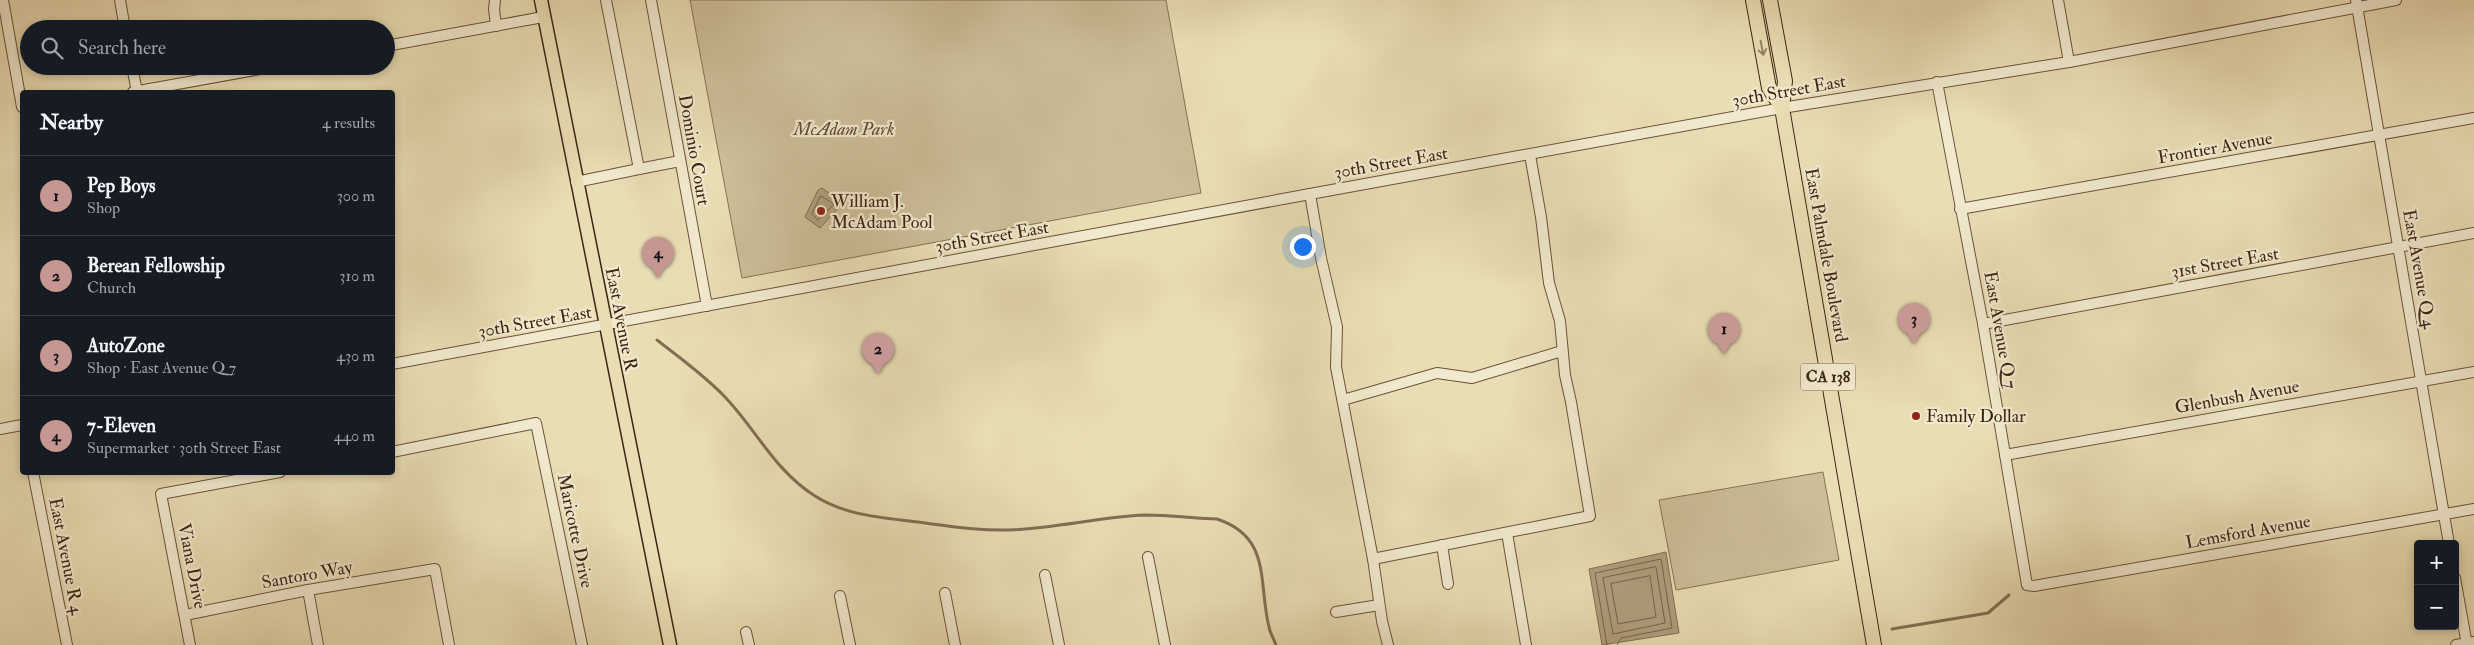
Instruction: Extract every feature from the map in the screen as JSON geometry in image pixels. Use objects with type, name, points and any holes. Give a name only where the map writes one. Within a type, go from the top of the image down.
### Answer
[{"type":"highway","name":"East Palmdale Boulevard","points":[[1753,0],[1770,88],[1782,108]]},
{"type":"highway","name":"East Palmdale Boulevard","points":[[1770,0],[1785,81],[1782,108],[1874,645]]},
{"type":"main road","name":"East Avenue R","points":[[540,0],[604,326],[670,645]]},
{"type":"street","points":[[3,0],[20,96]]},
{"type":"street","points":[[120,0],[123,20]]},
{"type":"street","points":[[495,0],[496,26]]},
{"type":"street","points":[[606,0],[639,169]]},
{"type":"street","name":"Dominio Court","points":[[650,0],[707,306]]},
{"type":"street","points":[[2058,0],[2069,62]]},
{"type":"street","name":"30th Street East","points":[[395,363],[1782,108],[2069,62],[2356,4],[2396,0]]},
{"type":"street","name":"East Avenue Q 4","points":[[2356,4],[2448,540]]},
{"type":"street","points":[[395,44],[543,16]]},
{"type":"street","points":[[133,75],[135,90]]},
{"type":"street","points":[[146,90],[228,75]]},
{"type":"street","name":"East Avenue Q 7","points":[[1937,82],[1983,324],[2027,585]]},
{"type":"street","name":"Frontier Avenue","points":[[1960,210],[2474,118]]},
{"type":"street","points":[[1372,559],[1590,516],[1562,351],[1560,320],[1549,283],[1541,217],[1530,155]]},
{"type":"street","points":[[576,182],[680,161]]},
{"type":"street","points":[[1310,194],[1321,258],[1338,327],[1336,367],[1388,645]]},
{"type":"street","name":"31st Street East","points":[[1983,324],[2474,233]]},
{"type":"street","points":[[1343,400],[1437,373],[1472,378],[1562,351]]},
{"type":"street","name":"Glenbush Avenue","points":[[2005,455],[2474,372]]},
{"type":"street","name":"Maricotte Drive","points":[[395,451],[536,423],[582,645]]},
{"type":"street","points":[[0,429],[20,425]]},
{"type":"street","name":"East Avenue R 4","points":[[34,475],[67,645]]},
{"type":"street","name":"Viana Drive","points":[[190,645],[161,494],[264,475]]},
{"type":"street","name":"Lemsford Avenue","points":[[2027,585],[2034,586],[2474,509]]},
{"type":"street","points":[[1507,532],[1526,645]]},
{"type":"street","points":[[1442,545],[1448,584]]},
{"type":"street","points":[[1148,557],[1165,645]]},
{"type":"street","name":"Santoro Way","points":[[185,615],[308,590],[435,569],[449,645]]},
{"type":"street","points":[[1045,575],[1059,645]]},
{"type":"street","points":[[2456,585],[2466,644]]},
{"type":"street","points":[[308,590],[318,645]]},
{"type":"street","points":[[945,594],[955,645]]},
{"type":"street","points":[[840,596],[850,645]]},
{"type":"street","points":[[1336,612],[1379,605]]},
{"type":"street","points":[[746,632],[749,645]]},
{"type":"green space","name":"McAdam Park","points":[[690,0],[1166,0],[1201,193],[742,278]]},
{"type":"green space","points":[[1823,472],[1839,560],[1676,590],[1659,500]]},
{"type":"water","name":"William J. McAdam Pool","points":[[822,188],[840,201],[841,205],[820,228],[805,217],[818,190]]},
{"type":"water","points":[[1666,552],[1679,633],[1602,645],[1589,569]]},
{"type":"waterway","points":[[657,340],[724,396],[777,462],[801,486],[826,502],[848,511],[884,518],[985,530],[1027,529],[1145,515],[1217,519],[1235,527],[1247,537],[1255,549],[1260,563],[1269,627],[1276,645]]},
{"type":"waterway","points":[[1892,629],[1988,613],[2009,595]]},
{"type":"place","name":"William J. McAdam Pool","points":[[821,211]]},
{"type":"place","name":"7-Eleven","points":[[658,278]]},
{"type":"place","name":"AutoZone","points":[[1914,344]]},
{"type":"place","name":"Pep Boys","points":[[1724,354]]},
{"type":"place","name":"Berean Fellowship","points":[[878,374]]},
{"type":"place","name":"Family Dollar","points":[[1916,416]]}]
